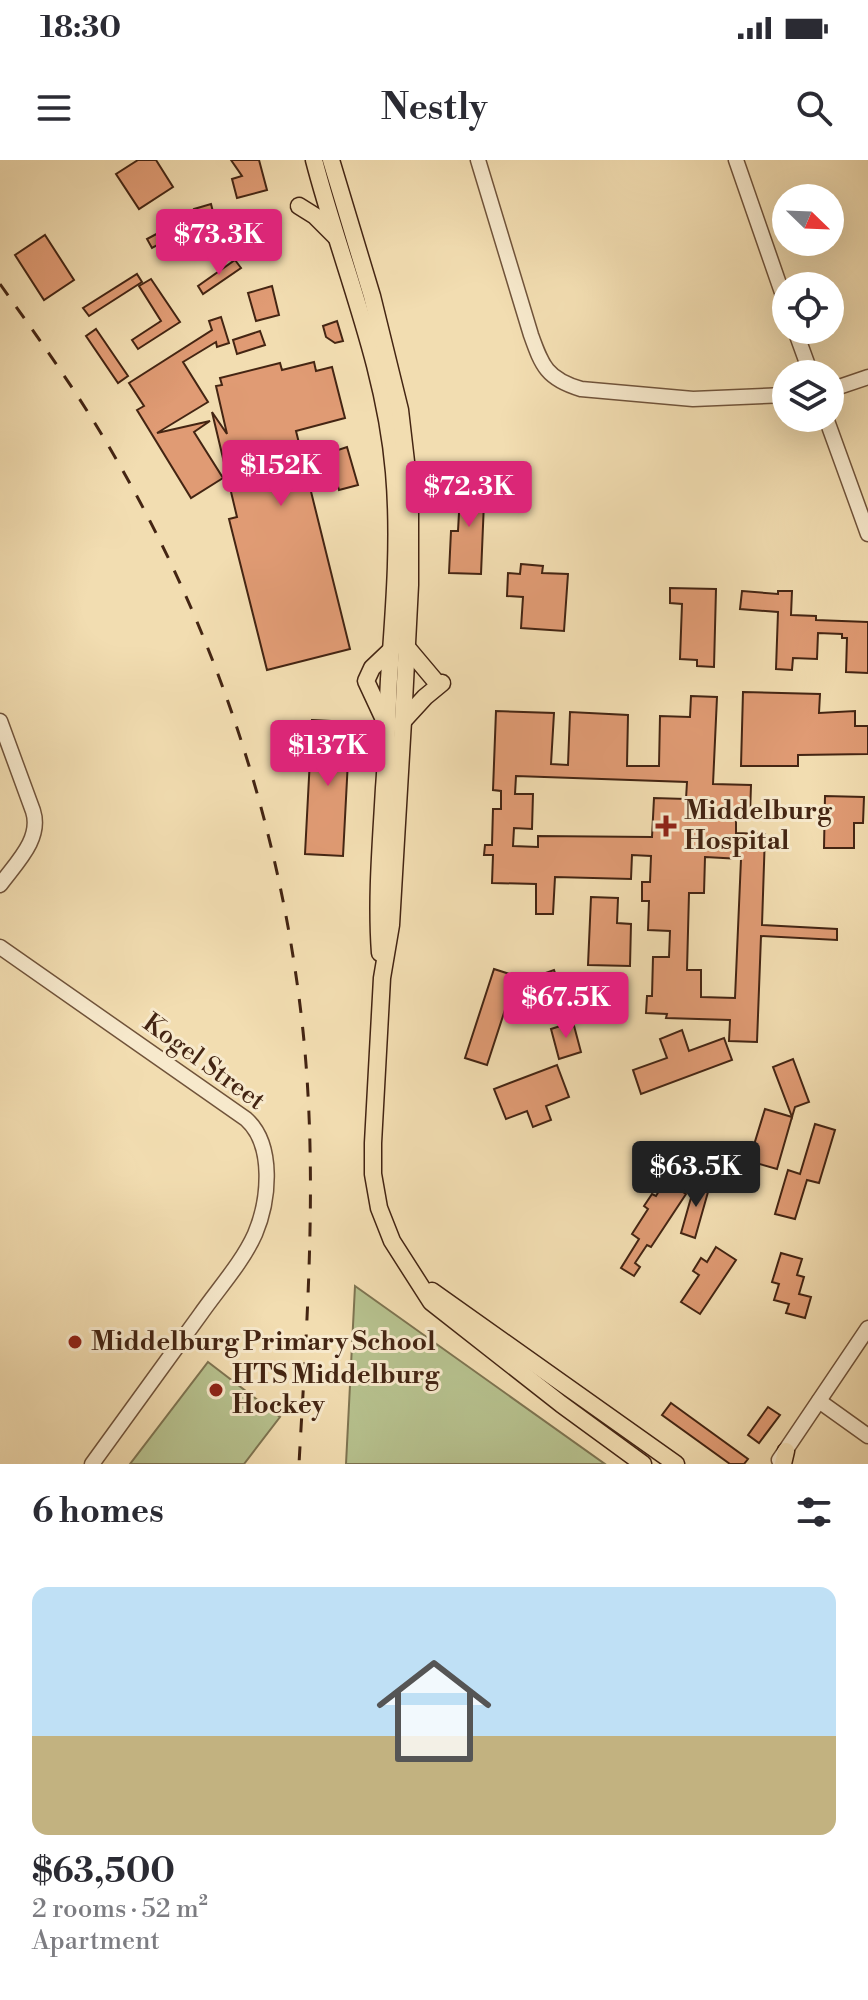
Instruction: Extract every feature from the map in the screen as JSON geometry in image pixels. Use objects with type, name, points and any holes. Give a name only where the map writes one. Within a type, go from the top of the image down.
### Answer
[{"type":"main road","points":[[314,160],[382,394],[394,471],[399,647],[391,925],[382,978],[373,1174],[384,1224],[404,1262],[431,1302],[643,1464]]},
{"type":"main road","points":[[331,160],[372,296],[400,410],[410,496],[410,585],[399,647],[372,668],[366,681],[396,725]]},
{"type":"main road","points":[[299,206],[315,216],[339,240]]},
{"type":"main road","points":[[396,725],[440,683],[399,647]]},
{"type":"main road","points":[[423,1286],[676,1464]]},
{"type":"street","points":[[478,160],[531,335],[540,361],[548,373],[564,384],[581,389],[693,399],[772,396]]},
{"type":"street","points":[[736,160],[775,272]]},
{"type":"street","points":[[844,385],[868,377]]},
{"type":"street","points":[[831,432],[868,534]]},
{"type":"street","points":[[0,721],[36,818],[35,833],[0,885]]},
{"type":"street","name":"Kogel Street","points":[[0,947],[246,1119],[259,1134],[264,1151],[264,1203],[248,1247],[92,1464]]},
{"type":"street","points":[[781,1460],[868,1328]]},
{"type":"street","points":[[819,1401],[868,1436]]},
{"type":"green space","points":[[355,1286],[605,1464],[346,1464]]},
{"type":"green space","name":"HTS Middelburg Hockey","points":[[208,1362],[280,1417],[244,1464],[130,1464]]},
{"type":"building","points":[[138,160],[156,160],[173,187],[139,209],[116,174]]},
{"type":"building","points":[[231,160],[259,160],[267,190],[237,198],[232,179],[242,176]]},
{"type":"building","points":[[211,204],[215,220],[221,218],[225,232],[221,233],[224,246],[206,251],[203,243],[197,244],[192,227],[198,225],[194,209]]},
{"type":"building","points":[[175,224],[180,233],[152,248],[147,239]]},
{"type":"building","points":[[45,235],[74,280],[44,300],[15,255]]},
{"type":"building","points":[[235,260],[241,268],[203,294],[198,286]]},
{"type":"building","points":[[137,274],[142,282],[89,316],[83,308]]},
{"type":"building","points":[[151,279],[180,322],[138,349],[132,340],[161,321],[139,286]]},
{"type":"building","points":[[272,286],[279,315],[256,321],[248,293]]},
{"type":"building","points":[[221,317],[229,343],[217,347],[216,342],[183,362],[208,402],[157,433],[210,421],[194,432],[223,478],[191,498],[137,410],[144,406],[129,383],[212,330],[209,321]]},
{"type":"building","points":[[337,321],[343,341],[335,343],[326,337],[323,326]]},
{"type":"building","points":[[96,329],[128,376],[118,383],[86,336]]},
{"type":"building","points":[[260,331],[265,345],[237,354],[233,340]]},
{"type":"building","points":[[314,362],[316,371],[332,367],[345,418],[296,431],[350,649],[267,670],[229,519],[237,517],[212,412],[227,434],[216,386],[222,385],[220,378],[280,363],[282,370]]},
{"type":"building","points":[[347,447],[358,485],[339,490],[329,453]]},
{"type":"building","points":[[461,477],[485,478],[481,574],[449,573],[451,531],[458,531]]},
{"type":"building","points":[[521,564],[543,566],[542,573],[568,574],[564,631],[521,628],[523,597],[507,596],[508,573],[520,574]]},
{"type":"building","points":[[670,588],[716,589],[714,667],[697,666],[697,660],[680,659],[682,604],[670,603]]},
{"type":"building","points":[[742,591],[778,594],[778,591],[792,591],[791,615],[816,616],[816,620],[868,622],[868,673],[846,672],[847,638],[842,638],[842,634],[818,633],[817,659],[793,658],[792,670],[776,669],[778,612],[740,609]]},
{"type":"building","points":[[743,692],[820,694],[819,713],[855,711],[855,726],[868,726],[868,754],[798,755],[798,766],[741,766]]},
{"type":"building","points":[[691,696],[717,697],[713,784],[751,785],[750,816],[736,816],[736,833],[765,834],[762,925],[837,929],[837,940],[761,936],[757,1042],[729,1041],[730,1020],[666,1018],[667,1014],[646,1013],[647,996],[652,996],[653,957],[669,957],[670,931],[648,930],[649,901],[642,901],[642,882],[650,882],[651,856],[632,855],[631,879],[555,877],[553,914],[536,914],[536,884],[492,883],[493,855],[484,855],[485,845],[492,845],[493,809],[501,809],[501,791],[493,790],[496,711],[554,713],[551,764],[568,765],[570,712],[628,715],[627,766],[659,766],[660,716],[690,717]],"holes":[[[516,776],[687,782],[686,799],[654,798],[652,837],[538,836],[538,847],[513,846],[514,828],[532,829],[533,794],[515,794]],[[705,857],[741,859],[735,998],[701,997],[701,970],[687,970],[689,893],[704,893]]]},
{"type":"building","points":[[312,720],[350,722],[343,856],[305,854]]},
{"type":"building","points":[[825,796],[864,797],[863,823],[854,823],[854,848],[824,848]]},
{"type":"building","points":[[591,897],[618,898],[617,923],[631,924],[630,966],[588,965]]},
{"type":"building","points":[[494,969],[516,976],[487,1065],[465,1058]]},
{"type":"building","points":[[554,970],[561,990],[538,999],[531,978]]},
{"type":"building","points":[[573,1022],[581,1052],[559,1059],[551,1029]]},
{"type":"building","points":[[682,1030],[689,1051],[724,1038],[732,1060],[641,1094],[633,1070],[667,1058],[660,1039]]},
{"type":"building","points":[[793,1059],[809,1102],[795,1107],[792,1117],[773,1067]]},
{"type":"building","points":[[557,1065],[569,1097],[546,1106],[551,1120],[533,1127],[527,1111],[506,1119],[494,1089]]},
{"type":"building","points":[[765,1109],[792,1117],[777,1169],[749,1161]]},
{"type":"building","points":[[815,1124],[835,1130],[819,1183],[807,1180],[795,1219],[775,1214],[788,1170],[800,1174]]},
{"type":"building","points":[[696,1180],[710,1185],[695,1238],[681,1233]]},
{"type":"building","points":[[665,1181],[686,1194],[651,1247],[647,1245],[635,1263],[640,1267],[634,1276],[621,1268],[639,1239],[632,1234],[648,1209],[644,1206],[652,1194],[656,1196]]},
{"type":"building","points":[[716,1247],[736,1260],[700,1314],[681,1302],[699,1275],[693,1271],[701,1258],[707,1262]]},
{"type":"building","points":[[781,1253],[802,1259],[797,1275],[804,1277],[799,1294],[811,1297],[805,1318],[786,1313],[789,1304],[774,1300],[779,1284],[772,1282]]},
{"type":"building","points":[[671,1403],[748,1459],[744,1464],[730,1464],[662,1415]]},
{"type":"building","points":[[768,1407],[780,1415],[759,1443],[748,1435]]},
{"type":"railway","points":[[0,284],[80,400],[143,508],[209,651],[259,800],[293,953],[307,1085],[310,1248],[299,1464]]},
{"type":"place","name":"Middelburg Hospital","points":[[666,826]]},
{"type":"place","name":"Middelburg Primary School","points":[[75,1342]]},
{"type":"place","name":"HTS Middelburg Hockey","points":[[216,1390]]}]
